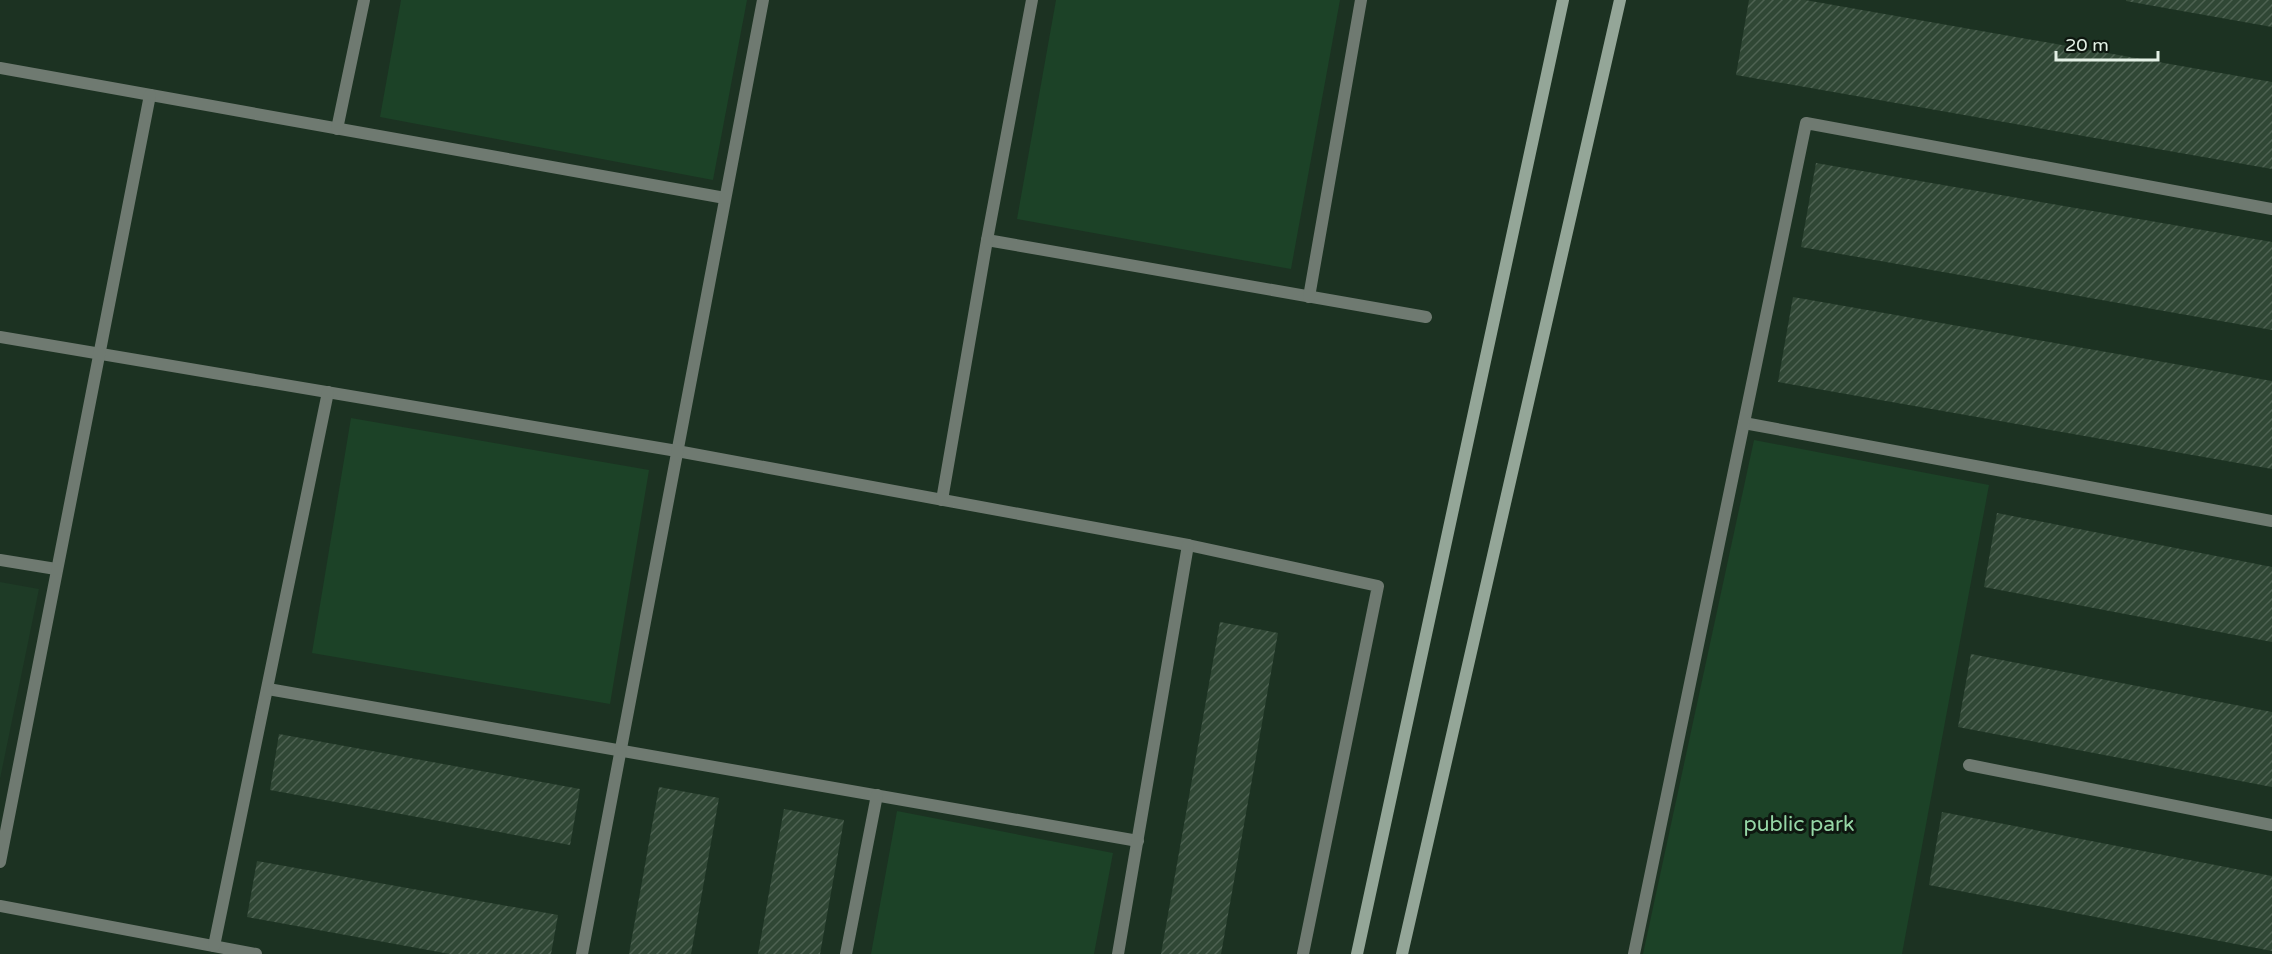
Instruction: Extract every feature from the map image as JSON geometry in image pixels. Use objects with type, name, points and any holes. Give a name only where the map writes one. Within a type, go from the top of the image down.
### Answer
[{"type":"main road","points":[[1357,954],[1563,0]]},
{"type":"main road","points":[[1402,954],[1620,0]]},
{"type":"street","points":[[337,129],[364,0]]},
{"type":"street","points":[[582,954],[763,0]]},
{"type":"street","points":[[942,500],[1032,0]]},
{"type":"street","points":[[1309,297],[1361,0]]},
{"type":"street","points":[[0,68],[725,198]]},
{"type":"street","points":[[0,862],[150,95]]},
{"type":"street","points":[[1634,954],[1806,123],[2272,209]]},
{"type":"street","points":[[987,240],[1426,317]]},
{"type":"street","points":[[0,337],[676,451],[1188,545],[1377,586],[1303,954]]},
{"type":"street","points":[[214,946],[328,392]]},
{"type":"street","points":[[1744,423],[2272,521]]},
{"type":"street","points":[[1118,954],[1188,545]]},
{"type":"street","points":[[0,560],[56,569]]},
{"type":"street","points":[[268,689],[1138,841]]},
{"type":"street","points":[[1970,765],[2272,825]]},
{"type":"street","points":[[846,954],[877,795]]},
{"type":"street","points":[[0,906],[256,954]]},
{"type":"shaded area","points":[[0,582],[39,589],[0,779]]},
{"type":"green space","points":[[401,0],[747,0],[713,180],[380,117]]},
{"type":"green space","points":[[1056,0],[1340,0],[1291,269],[1017,219]]},
{"type":"green space","points":[[351,418],[649,470],[610,704],[312,653]]},
{"type":"green space","name":"public park","points":[[1754,440],[1989,485],[1902,954],[1643,954]]},
{"type":"green space","points":[[897,811],[1113,853],[1094,954],[871,954]]},
{"type":"building","points":[[1749,0],[1805,0],[2272,82],[2272,169],[1736,75]]},
{"type":"building","points":[[2272,0],[2272,27],[2126,1]]},
{"type":"building","points":[[1816,163],[2272,242],[2272,330],[1801,247]]},
{"type":"building","points":[[1793,297],[2272,381],[2272,469],[1778,382]]},
{"type":"building","points":[[1997,513],[2272,567],[2272,642],[1984,587]]},
{"type":"building","points":[[1220,622],[1278,633],[1221,954],[1161,954]]},
{"type":"building","points":[[1971,654],[2272,712],[2272,787],[1958,727]]},
{"type":"building","points":[[279,734],[580,789],[570,845],[270,790]]},
{"type":"building","points":[[659,787],[719,798],[691,954],[629,954]]},
{"type":"building","points":[[784,809],[844,820],[820,954],[758,954]]},
{"type":"building","points":[[1942,812],[2272,876],[2272,951],[1929,885]]},
{"type":"building","points":[[257,861],[558,915],[551,954],[450,954],[247,917]]}]
